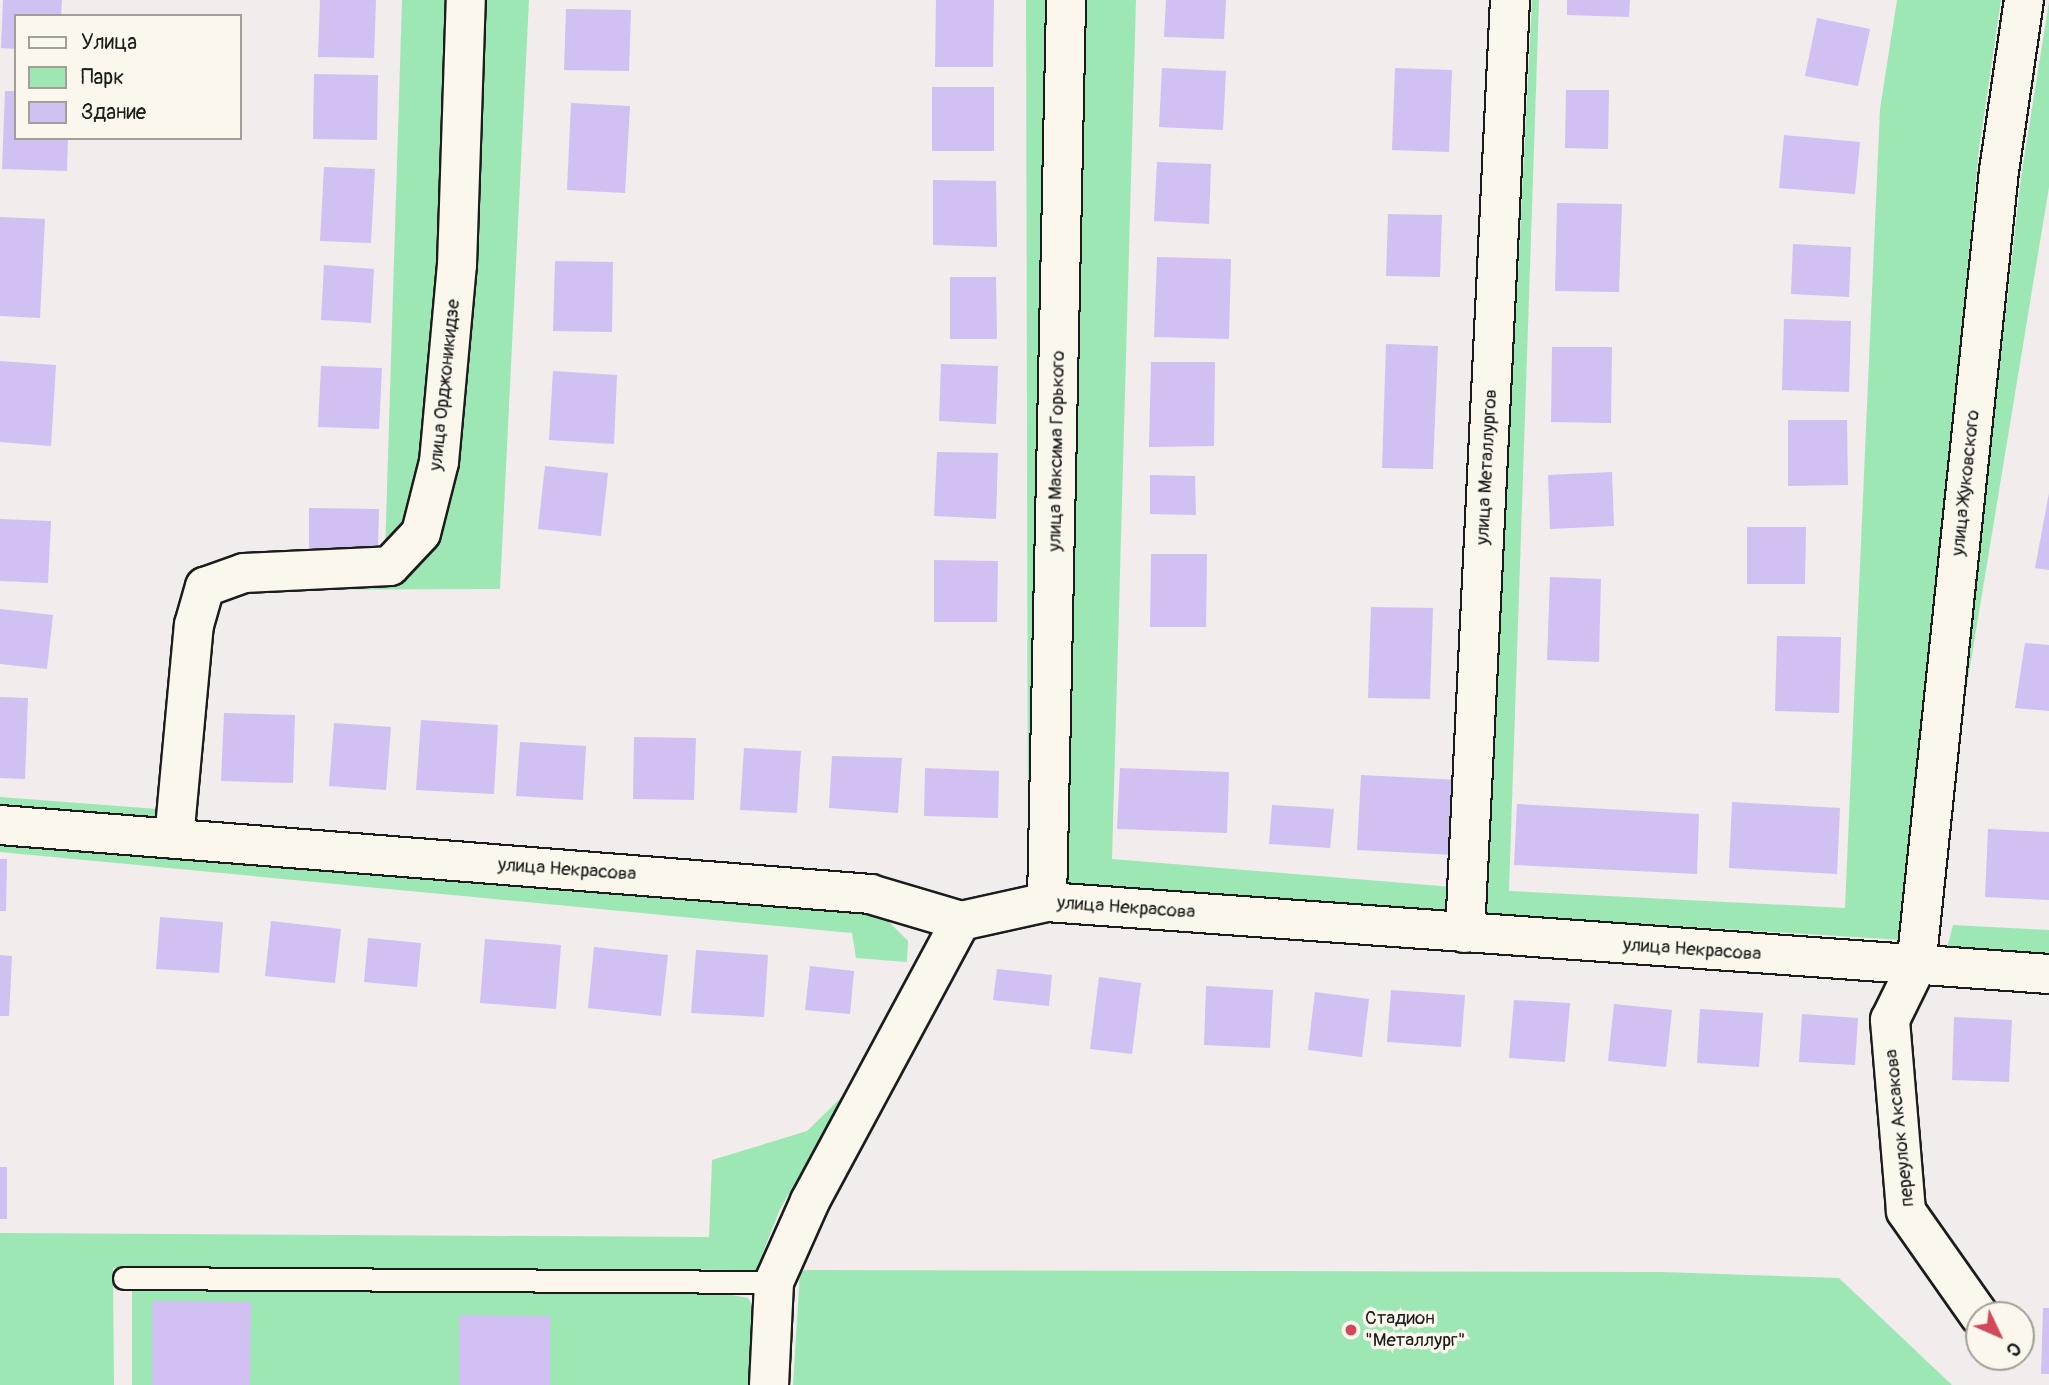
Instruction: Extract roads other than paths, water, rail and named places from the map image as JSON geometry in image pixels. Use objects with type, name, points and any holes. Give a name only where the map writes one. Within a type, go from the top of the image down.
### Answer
[{"type":"street","name":"улица Орджоникидзе","points":[[174,839],[194,625],[205,587],[244,573],[390,566],[421,533],[439,462],[456,278],[466,0]]},
{"type":"street","name":"улица Максима Горького","points":[[1047,902],[1066,0]]},
{"type":"street","name":"улица Металлургов","points":[[1465,933],[1510,0]]},
{"type":"street","name":"улица Жуковского","points":[[1916,967],[1999,171],[2024,0]]},
{"type":"street","name":"улица Некрасова","points":[[0,825],[870,894],[961,921],[1047,902],[1916,967],[2049,974]]},
{"type":"street","points":[[769,1385],[775,1282],[810,1201],[961,921]]},
{"type":"street","name":"переулок Аксакова","points":[[1916,967],[1890,1020],[1906,1211],[1969,1301]]},
{"type":"lane","points":[[124,1278],[775,1282]]},
{"type":"place","name":"Стадион \"Металлург\"","points":[[1351,1330]]}]
